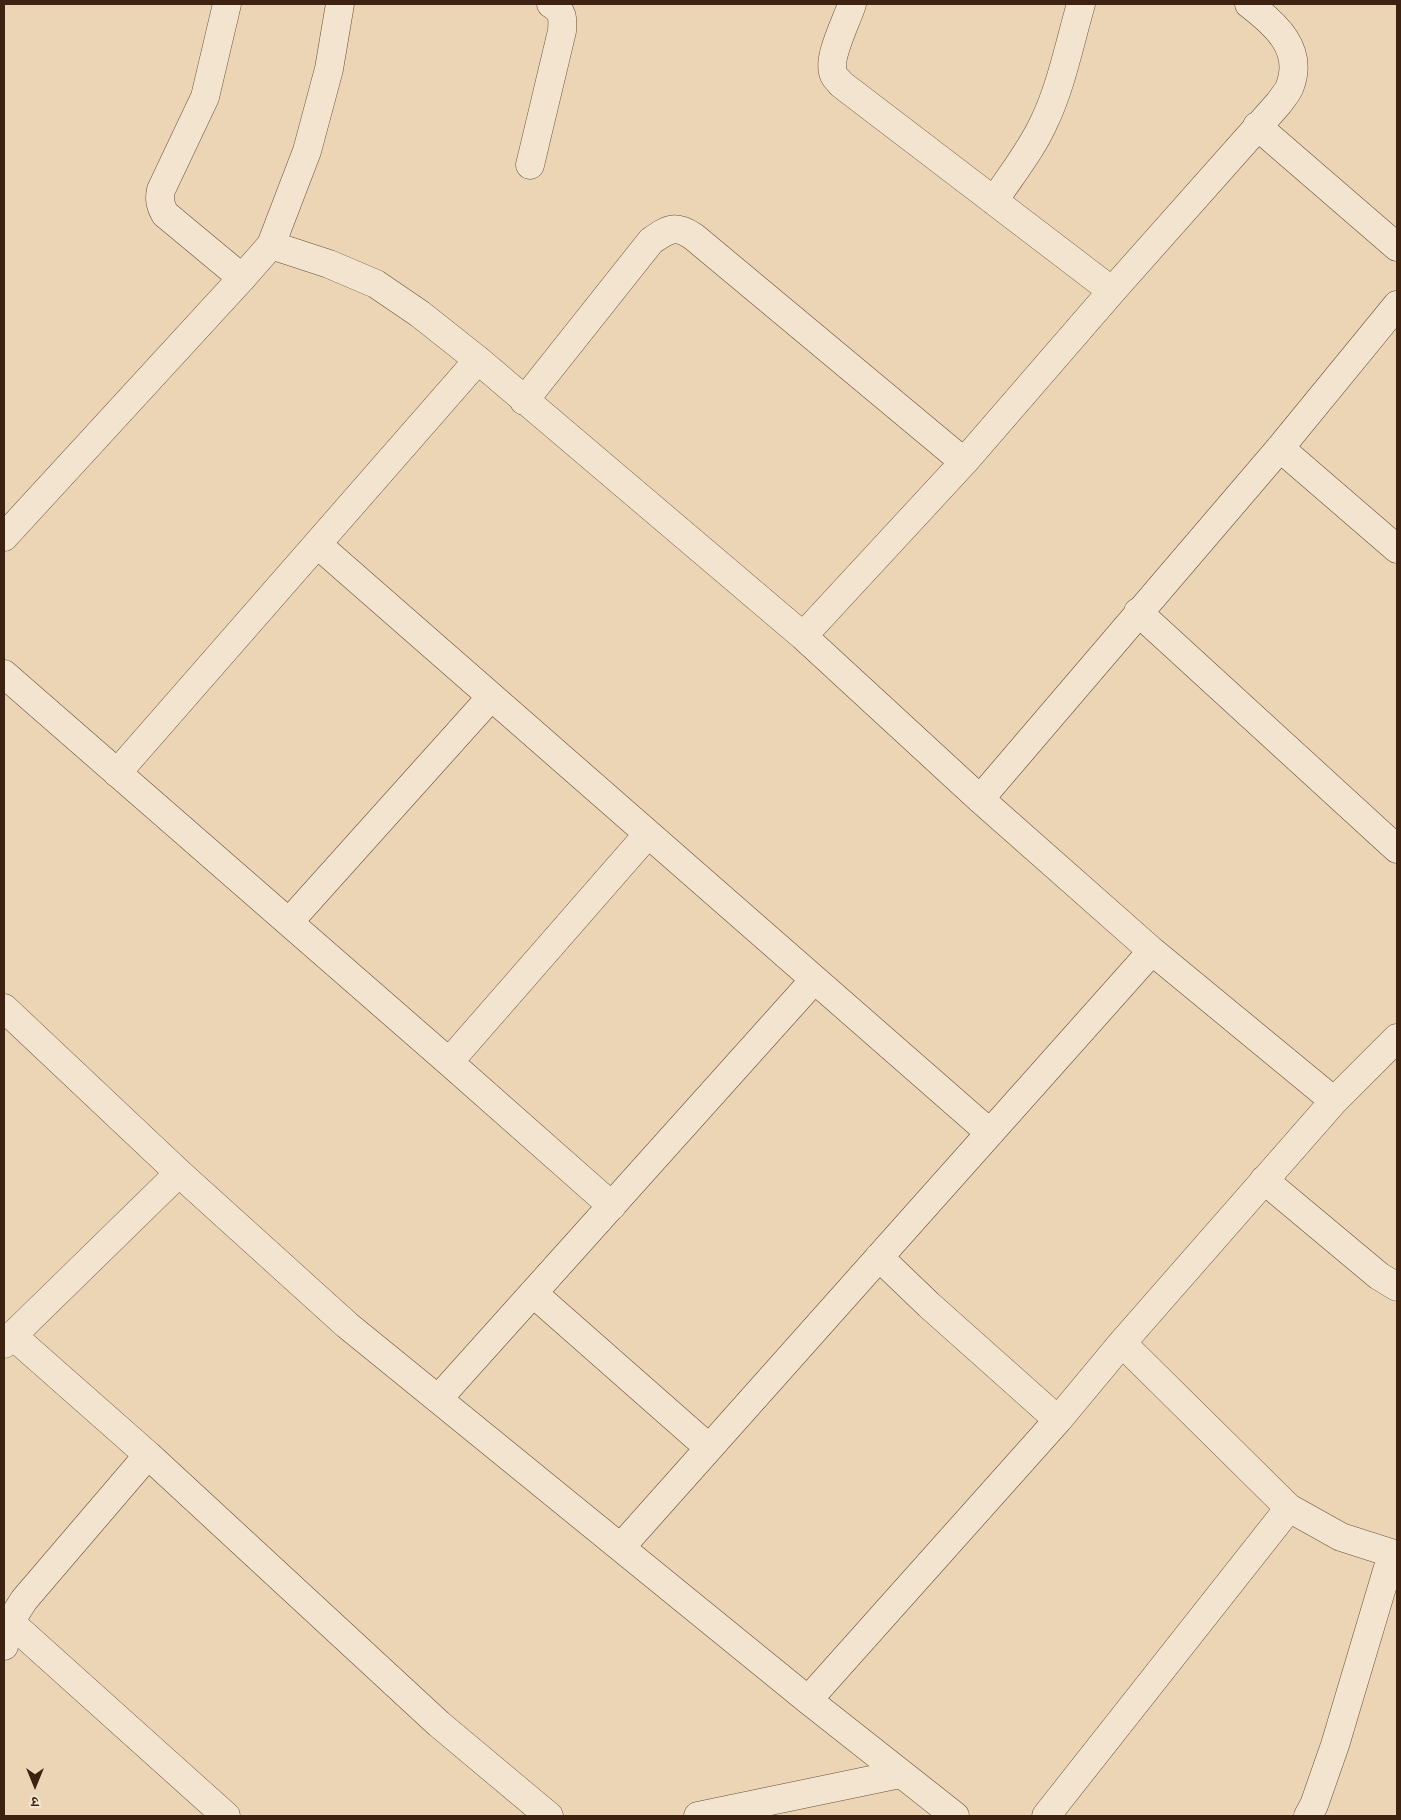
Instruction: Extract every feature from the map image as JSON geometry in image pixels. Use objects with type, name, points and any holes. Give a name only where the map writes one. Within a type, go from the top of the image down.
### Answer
[{"type":"street","points":[[227,4],[205,97],[160,190],[159,198],[165,214],[242,278]]},
{"type":"street","points":[[4,537],[242,278],[270,245],[307,151],[329,69],[340,4]]},
{"type":"street","points":[[530,165],[562,31],[563,18],[560,9],[551,4]]},
{"type":"street","points":[[852,4],[834,50],[832,62],[833,74],[841,84],[1112,291]]},
{"type":"street","points":[[994,200],[1033,145],[1045,121],[1055,94],[1081,4]]},
{"type":"street","points":[[803,636],[964,462],[1112,291],[1279,103],[1290,86],[1294,63],[1288,42],[1269,19],[1249,4]]},
{"type":"street","points":[[1257,126],[1397,247]]},
{"type":"street","points":[[524,400],[651,241],[674,228],[694,236],[964,462]]},
{"type":"street","points":[[270,245],[329,264],[376,284],[420,314],[478,360],[803,636],[980,799],[1152,951],[1334,1101]]},
{"type":"street","points":[[980,799],[1280,448],[1397,304]]},
{"type":"street","points":[[117,773],[478,360]]},
{"type":"street","points":[[1280,448],[1397,549]]},
{"type":"street","points":[[317,544],[990,1133]]},
{"type":"street","points":[[1138,612],[1397,849]]},
{"type":"street","points":[[4,674],[612,1206]]},
{"type":"street","points":[[289,922],[491,697]]},
{"type":"street","points":[[449,1062],[648,834]]},
{"type":"street","points":[[621,1547],[1152,951]]},
{"type":"street","points":[[438,1399],[814,980]]},
{"type":"street","points":[[5,1011],[347,1326],[808,1700],[955,1816]]},
{"type":"street","points":[[808,1700],[1058,1420],[1122,1343],[1334,1101],[1397,1038]]},
{"type":"street","points":[[179,1173],[8,1340],[148,1455],[439,1724],[549,1816]]},
{"type":"street","points":[[1264,1180],[1379,1276],[1397,1287]]},
{"type":"street","points":[[880,1257],[929,1305],[1058,1420]]},
{"type":"street","points":[[533,1293],[709,1448]]},
{"type":"street","points":[[1122,1343],[1289,1508],[1342,1537],[1395,1554],[1335,1745],[1314,1805],[1308,1816]]},
{"type":"street","points":[[148,1455],[24,1600],[7,1634],[226,1816]]},
{"type":"street","points":[[1046,1816],[1289,1508]]},
{"type":"street","points":[[698,1816],[900,1774]]}]
